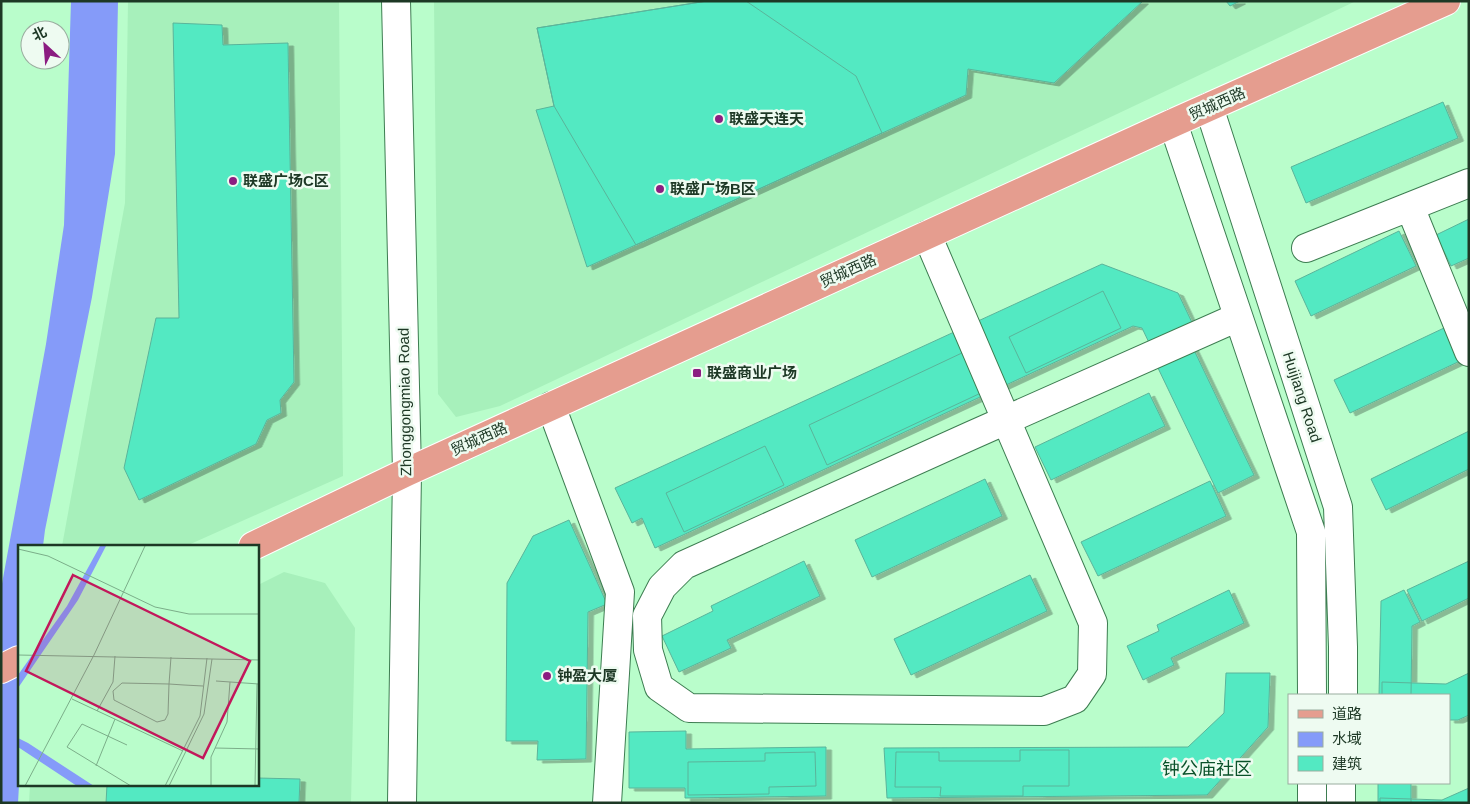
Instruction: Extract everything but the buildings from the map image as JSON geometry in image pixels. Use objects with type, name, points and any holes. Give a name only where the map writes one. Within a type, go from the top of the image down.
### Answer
[{"type":"main road","name":"贸城西路","points":[[254,545],[551,406],[1446,1]]},
{"type":"main road","points":[[1,669],[18,660]]},
{"type":"street","name":"Zhonggongmiao Road","points":[[396,1],[407,472],[402,803]]},
{"type":"street","name":"Huijiang Road","points":[[1209,107],[1338,507],[1343,694]]},
{"type":"street","points":[[1173,123],[1311,532],[1312,694]]},
{"type":"street","points":[[1306,248],[1469,183]]},
{"type":"street","points":[[1410,208],[1469,352]]},
{"type":"street","points":[[927,235],[1006,420],[1093,624],[1092,674],[1076,699],[1044,710],[689,708],[659,687],[648,650],[647,616],[662,586],[684,565],[1006,420],[1238,317]]},
{"type":"street","points":[[551,406],[620,592],[607,803]]},
{"type":"street","points":[[1312,784],[1312,803]]},
{"type":"street","points":[[1341,784],[1341,803]]},
{"type":"shaded area","points":[[128,1],[339,1],[343,476],[188,545],[62,545],[125,203]]},
{"type":"shaded area","points":[[434,1],[1356,1],[500,406],[456,417],[438,394]]},
{"type":"shaded area","points":[[284,572],[325,583],[355,628],[351,803],[29,803],[30,786],[259,786],[259,584]]},
{"type":"water","points":[[71,1],[118,1],[115,154],[92,297],[43,545],[18,545],[18,803],[1,803],[1,589],[46,344],[64,225]]},
{"type":"place","name":"联盛天连天","points":[[719,119]]},
{"type":"place","name":"联盛广场C区","points":[[233,181]]},
{"type":"place","name":"联盛广场B区","points":[[660,189]]},
{"type":"place","name":"联盛商业广场","points":[[697,373]]},
{"type":"place","name":"钟盈大厦","points":[[547,676]]},
{"type":"district","name":"钟公庙社区","points":[[1207,769]]}]
